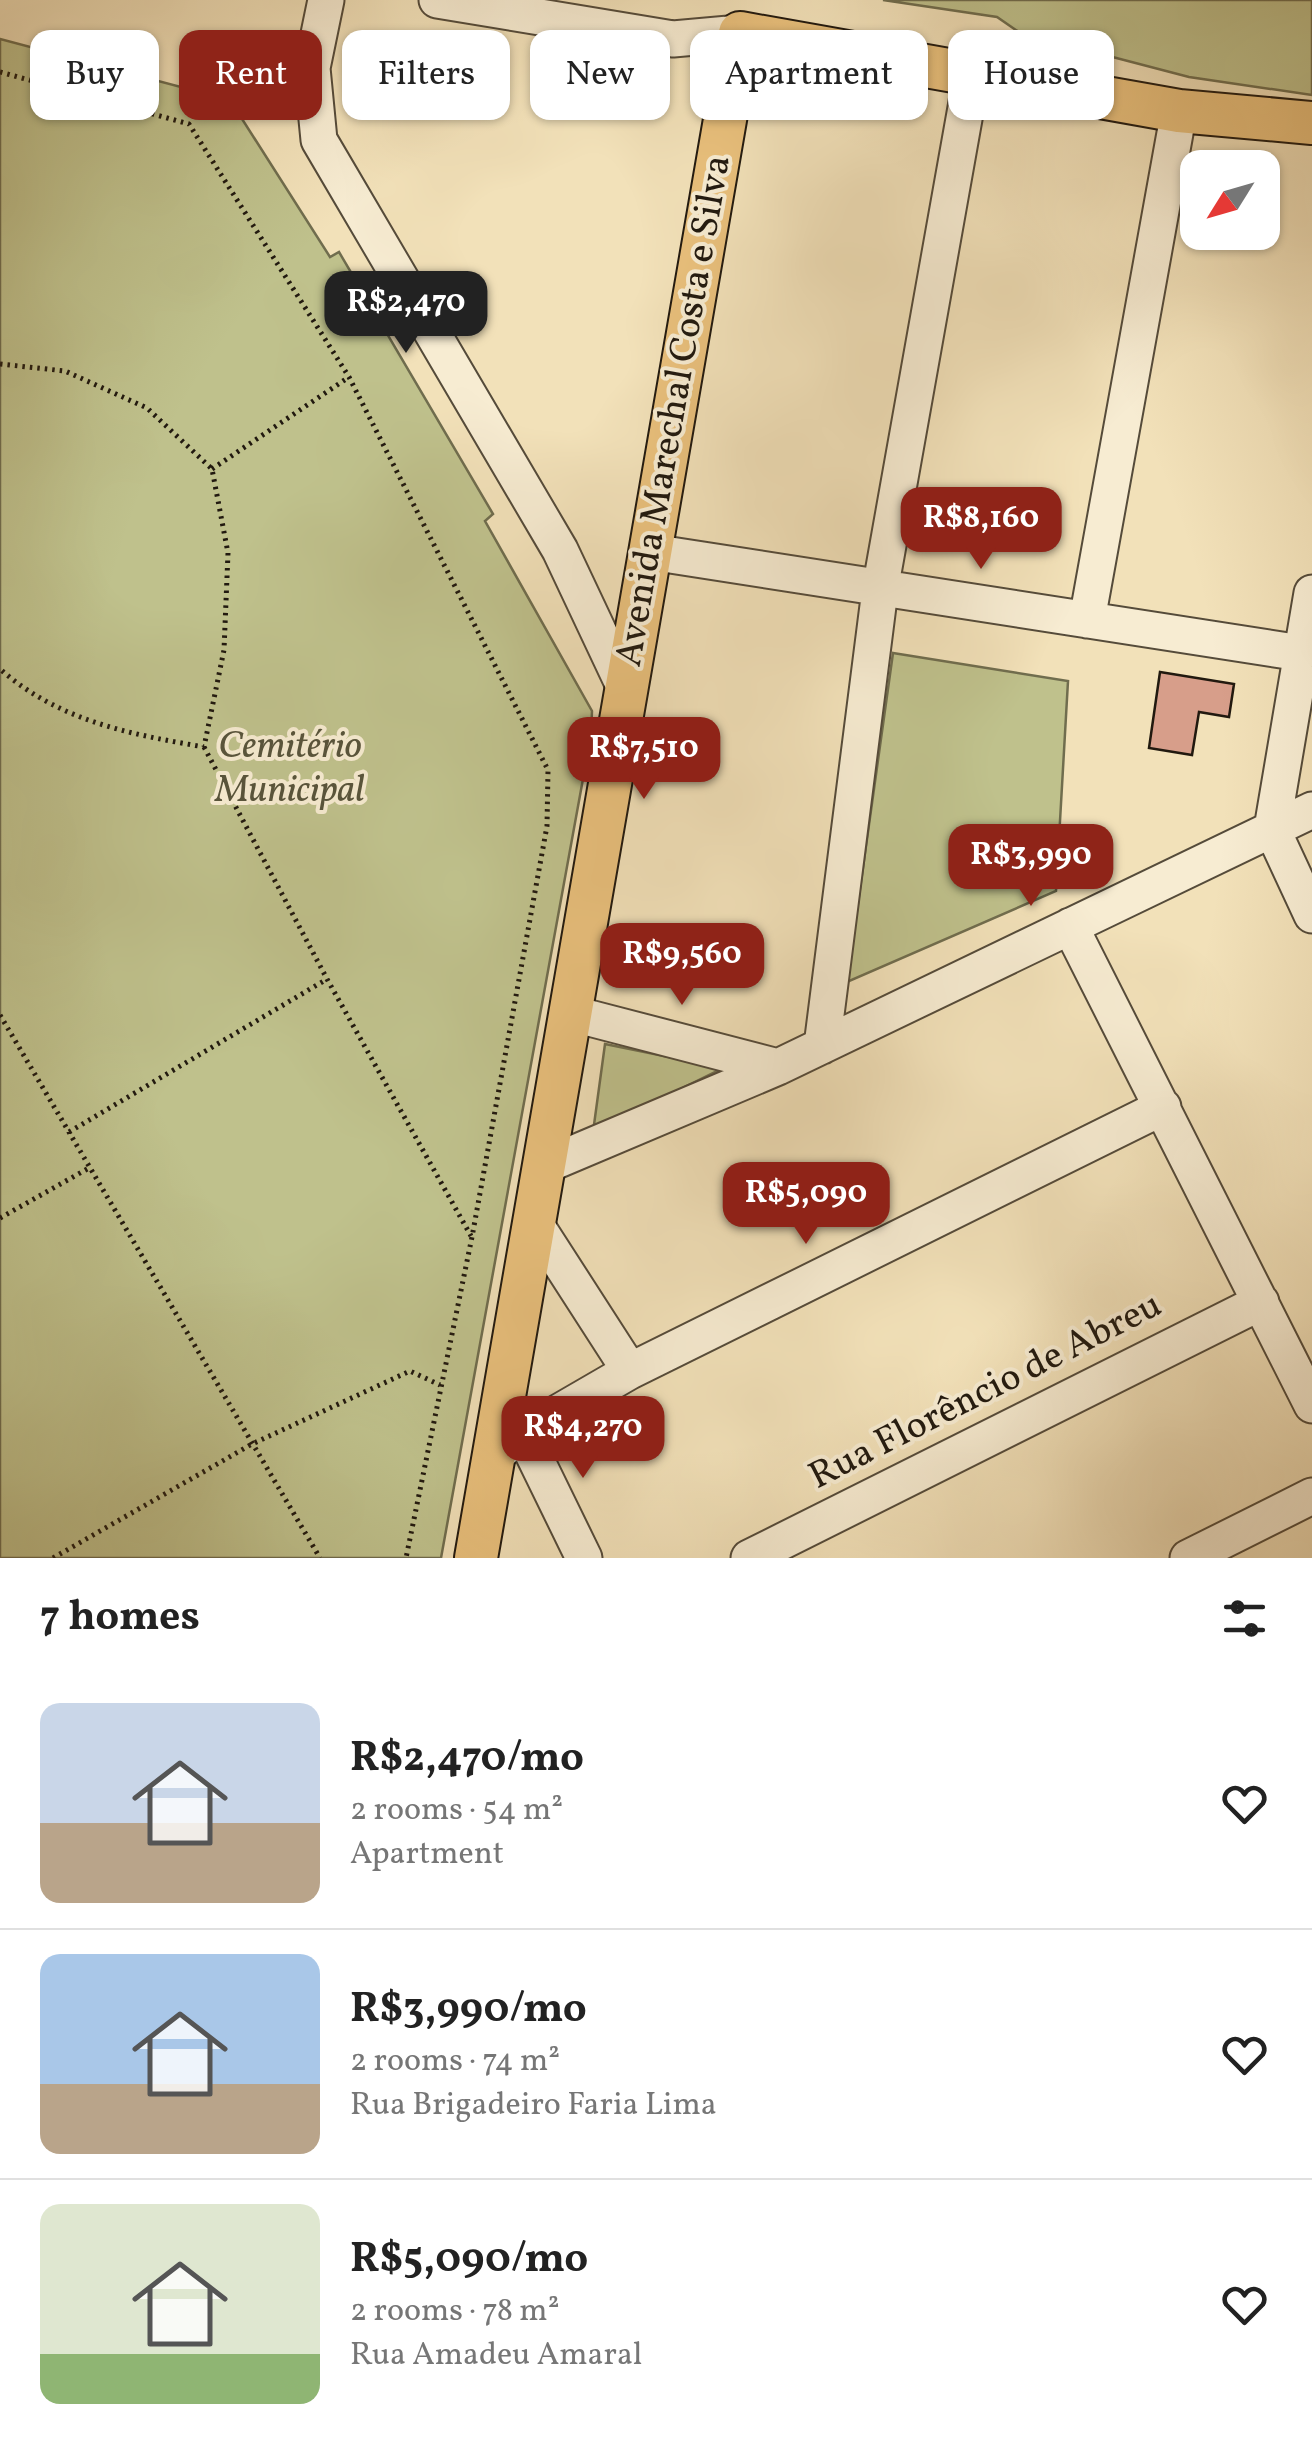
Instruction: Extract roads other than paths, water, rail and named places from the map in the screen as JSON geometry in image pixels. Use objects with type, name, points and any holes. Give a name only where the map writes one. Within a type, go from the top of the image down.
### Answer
[{"type":"main road","points":[[1114,99],[1180,111],[1312,123]]},
{"type":"main road","name":"Avenida Marechal Costa e Silva","points":[[476,1558],[508,1445],[534,1222],[725,120]]},
{"type":"street","points":[[326,0],[312,68],[319,140],[560,550],[626,690]]},
{"type":"street","points":[[437,0],[673,39],[690,37]]},
{"type":"street","points":[[1088,620],[1180,111]]},
{"type":"street","points":[[822,1046],[880,590],[964,120]]},
{"type":"street","points":[[650,552],[1301,653]]},
{"type":"street","points":[[1312,593],[1272,829],[1312,915]]},
{"type":"street","points":[[544,1166],[778,1067],[1312,810]]},
{"type":"street","points":[[1070,926],[1312,1405]]},
{"type":"street","points":[[570,1012],[778,1067]]},
{"type":"street","points":[[584,1558],[508,1445],[630,1370],[1163,1107]]},
{"type":"street","points":[[534,1222],[630,1370]]},
{"type":"street","name":"Rua Florêncio de Abreu","points":[[749,1558],[1261,1302]]},
{"type":"street","points":[[1188,1558],[1312,1496]]},
{"type":"park label","name":"Cemitério Municipal","points":[[290,769]]}]
